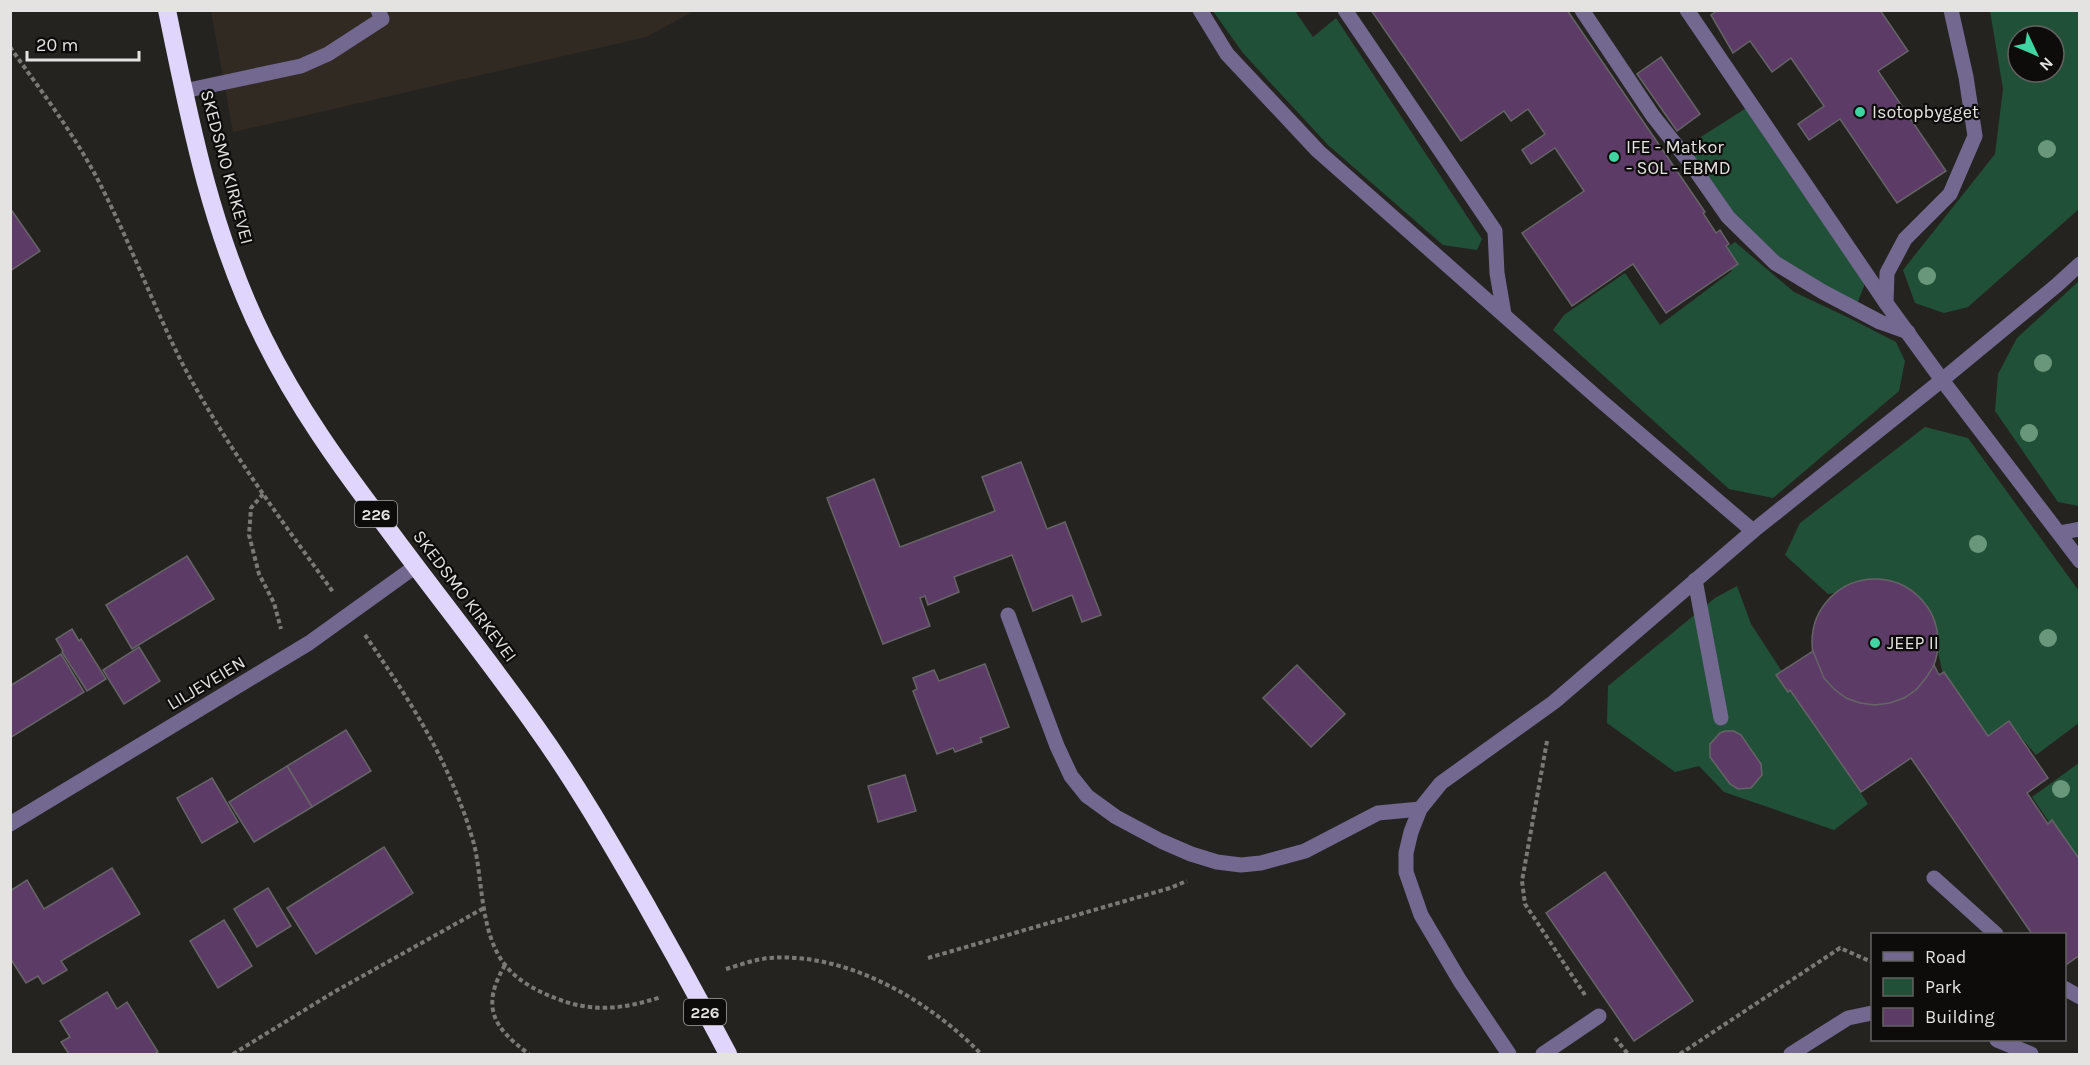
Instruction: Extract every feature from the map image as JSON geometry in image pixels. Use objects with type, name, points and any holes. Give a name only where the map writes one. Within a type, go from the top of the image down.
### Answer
[{"type":"highway","name":"SKEDSMO KIRKEVEI","points":[[167,10],[193,136],[211,202],[242,292],[264,339],[315,428],[537,728],[578,789],[673,952],[728,1054]]},
{"type":"street","points":[[1200,10],[1227,54],[1318,151],[1753,531]]},
{"type":"street","points":[[1345,10],[1495,231],[1497,273],[1504,314]]},
{"type":"street","points":[[1582,10],[1653,116],[1691,164],[1728,217],[1775,263],[1880,322],[1908,332]]},
{"type":"street","points":[[1687,10],[1886,303],[1941,380],[2079,561]]},
{"type":"street","points":[[1886,303],[1887,273],[1905,238],[1950,194],[1975,136],[1952,10]]},
{"type":"street","points":[[184,91],[301,66],[328,54],[380,15]]},
{"type":"street","points":[[1509,1054],[1460,981],[1421,915],[1406,872],[1406,853],[1420,809],[1441,783],[1554,702],[1753,531],[2057,285],[2079,264]]},
{"type":"street","points":[[2059,533],[2079,529]]},
{"type":"street","name":"LILJEVEIEN","points":[[10,824],[309,643],[416,566]]},
{"type":"street","points":[[1695,580],[1721,718]]},
{"type":"street","points":[[1008,615],[1057,746],[1071,776],[1087,796],[1116,818],[1161,841],[1191,854],[1217,861],[1241,865],[1261,863],[1305,851],[1378,813],[1420,809]]},
{"type":"street","points":[[1934,878],[1995,933]]},
{"type":"street","points":[[2066,989],[2079,997]]},
{"type":"street","points":[[1791,1054],[1848,1018],[1871,1013]]},
{"type":"street","points":[[1543,1054],[1599,1016]]},
{"type":"street","points":[[1999,1041],[2031,1054]]},
{"type":"path","points":[[10,47],[60,118],[105,194],[181,360],[229,443],[336,596]]},
{"type":"path","points":[[263,494],[251,508],[249,535],[259,574],[274,603],[282,635],[278,662]]},
{"type":"path","points":[[365,635],[396,680],[447,768],[474,844],[484,908],[496,950],[505,965],[517,977],[533,987],[576,1006],[613,1009],[661,997]]},
{"type":"path","points":[[1554,702],[1522,881],[1525,904],[1599,1016],[1628,1054]]},
{"type":"path","points":[[928,958],[1170,888],[1200,874],[1217,861]]},
{"type":"path","points":[[233,1054],[344,987],[484,908]]},
{"type":"path","points":[[1680,1054],[1840,948],[1871,962]]},
{"type":"path","points":[[726,969],[771,958],[824,963],[852,971],[910,997],[934,1012],[961,1033],[981,1054]]},
{"type":"path","points":[[505,965],[497,978],[492,995],[494,1015],[505,1033],[529,1054]]},
{"type":"shaded area","points":[[211,11],[694,11],[646,37],[233,132]]},
{"type":"green space","points":[[1213,11],[1295,11],[1313,37],[1336,18],[1482,239],[1477,250],[1443,245],[1328,145],[1243,53]]},
{"type":"green space","points":[[1990,11],[2079,11],[2079,209],[1968,307],[1944,313],[1915,303],[1903,270],[1995,154],[2003,89]]},
{"type":"green space","points":[[1751,105],[1868,276],[1855,309],[1775,263],[1691,164],[1690,144]]},
{"type":"green space","points":[[1735,242],[1794,292],[1896,342],[1905,361],[1899,391],[1773,498],[1729,489],[1553,330],[1564,315],[1625,273],[1660,325],[1732,271],[1720,252]]},
{"type":"green space","points":[[2079,281],[2079,506],[2058,502],[1995,411],[1998,374],[2017,338]]},
{"type":"green space","points":[[1925,427],[1968,438],[2079,591],[2079,723],[2036,755],[2013,728],[1993,743],[1943,675],[1930,614],[1894,583],[1828,594],[1785,555],[1800,523]]},
{"type":"green space","points":[[1737,586],[1751,624],[1868,804],[1834,830],[1724,792],[1699,766],[1675,772],[1607,723],[1608,686],[1715,598]]},
{"type":"green space","points":[[2079,763],[2079,866],[2032,797]]},
{"type":"building","name":"IFE - Matkor - SOL - EBMD","points":[[1371,10],[1567,10],[1705,212],[1703,213],[1716,233],[1720,230],[1729,244],[1726,246],[1738,264],[1666,313],[1633,264],[1572,306],[1522,233],[1584,191],[1555,148],[1531,164],[1522,150],[1545,134],[1528,109],[1511,121],[1504,111],[1461,141]]},
{"type":"building","name":"Isotopbygget","points":[[1718,10],[1880,10],[1908,51],[1878,71],[1946,171],[1897,203],[1840,119],[1809,140],[1798,124],[1824,106],[1791,58],[1772,72],[1750,41],[1733,53],[1711,15]]},
{"type":"building","points":[[1661,57],[1700,114],[1677,131],[1637,74]]},
{"type":"building","points":[[10,208],[40,251],[10,271]]},
{"type":"building","points":[[1021,462],[1047,529],[1065,522],[1101,615],[1082,622],[1072,595],[1033,611],[1012,555],[954,577],[959,592],[928,605],[925,596],[920,598],[930,626],[883,644],[827,498],[874,479],[900,547],[995,511],[982,477]]},
{"type":"building","points":[[187,556],[214,599],[132,649],[106,605]]},
{"type":"building","name":"JEEP II","points":[[1875,579],[1899,584],[1919,598],[1933,618],[1938,642],[1933,666],[1919,686],[1899,700],[1875,705],[1851,700],[1831,686],[1817,666],[1812,642],[1817,618],[1831,598],[1851,584]]},
{"type":"building","points":[[72,629],[79,641],[81,639],[106,679],[87,691],[56,639]]},
{"type":"building","points":[[139,647],[160,681],[124,704],[103,670]]},
{"type":"building","points":[[1813,651],[1824,678],[1834,689],[1846,698],[1875,705],[1904,698],[1916,690],[1934,665],[1939,675],[1944,672],[1988,736],[2009,721],[2048,778],[2027,793],[2048,824],[2052,820],[2080,860],[2080,955],[2066,965],[2066,933],[2031,933],[1911,758],[1861,792],[1790,690],[1788,692],[1776,675]]},
{"type":"building","points":[[61,654],[84,692],[10,738],[10,686]]},
{"type":"building","points":[[985,664],[1009,727],[980,738],[982,742],[955,752],[953,748],[937,754],[913,691],[917,689],[913,678],[934,670],[939,681]]},
{"type":"building","points":[[1297,665],[1345,714],[1311,747],[1263,698]]},
{"type":"building","points":[[346,730],[371,771],[312,807],[287,766]]},
{"type":"building","points":[[1725,731],[1734,731],[1741,735],[1761,764],[1762,775],[1751,788],[1738,789],[1730,784],[1710,757],[1710,744]]},
{"type":"building","points":[[287,766],[312,807],[254,842],[229,802]]},
{"type":"building","points":[[905,775],[916,811],[878,822],[868,786]]},
{"type":"building","points":[[212,778],[238,822],[202,843],[177,798]]},
{"type":"building","points":[[384,847],[413,893],[316,954],[287,908]]},
{"type":"building","points":[[112,868],[140,914],[61,961],[67,970],[43,984],[38,976],[26,983],[10,958],[10,891],[27,880],[44,909]]},
{"type":"building","points":[[1605,872],[1693,1001],[1634,1041],[1546,913]]},
{"type":"building","points":[[268,888],[291,926],[257,947],[234,909]]},
{"type":"building","points":[[224,920],[252,966],[218,988],[190,941]]},
{"type":"building","points":[[107,992],[117,1009],[127,1002],[158,1052],[154,1054],[69,1054],[61,1042],[70,1037],[60,1021]]},
{"type":"place","name":"Isotopbygget","points":[[1860,112]]},
{"type":"place","name":"IFE - Matkor - SOL - EBMD","points":[[1614,157]]},
{"type":"place","name":"JEEP II","points":[[1875,643]]}]
